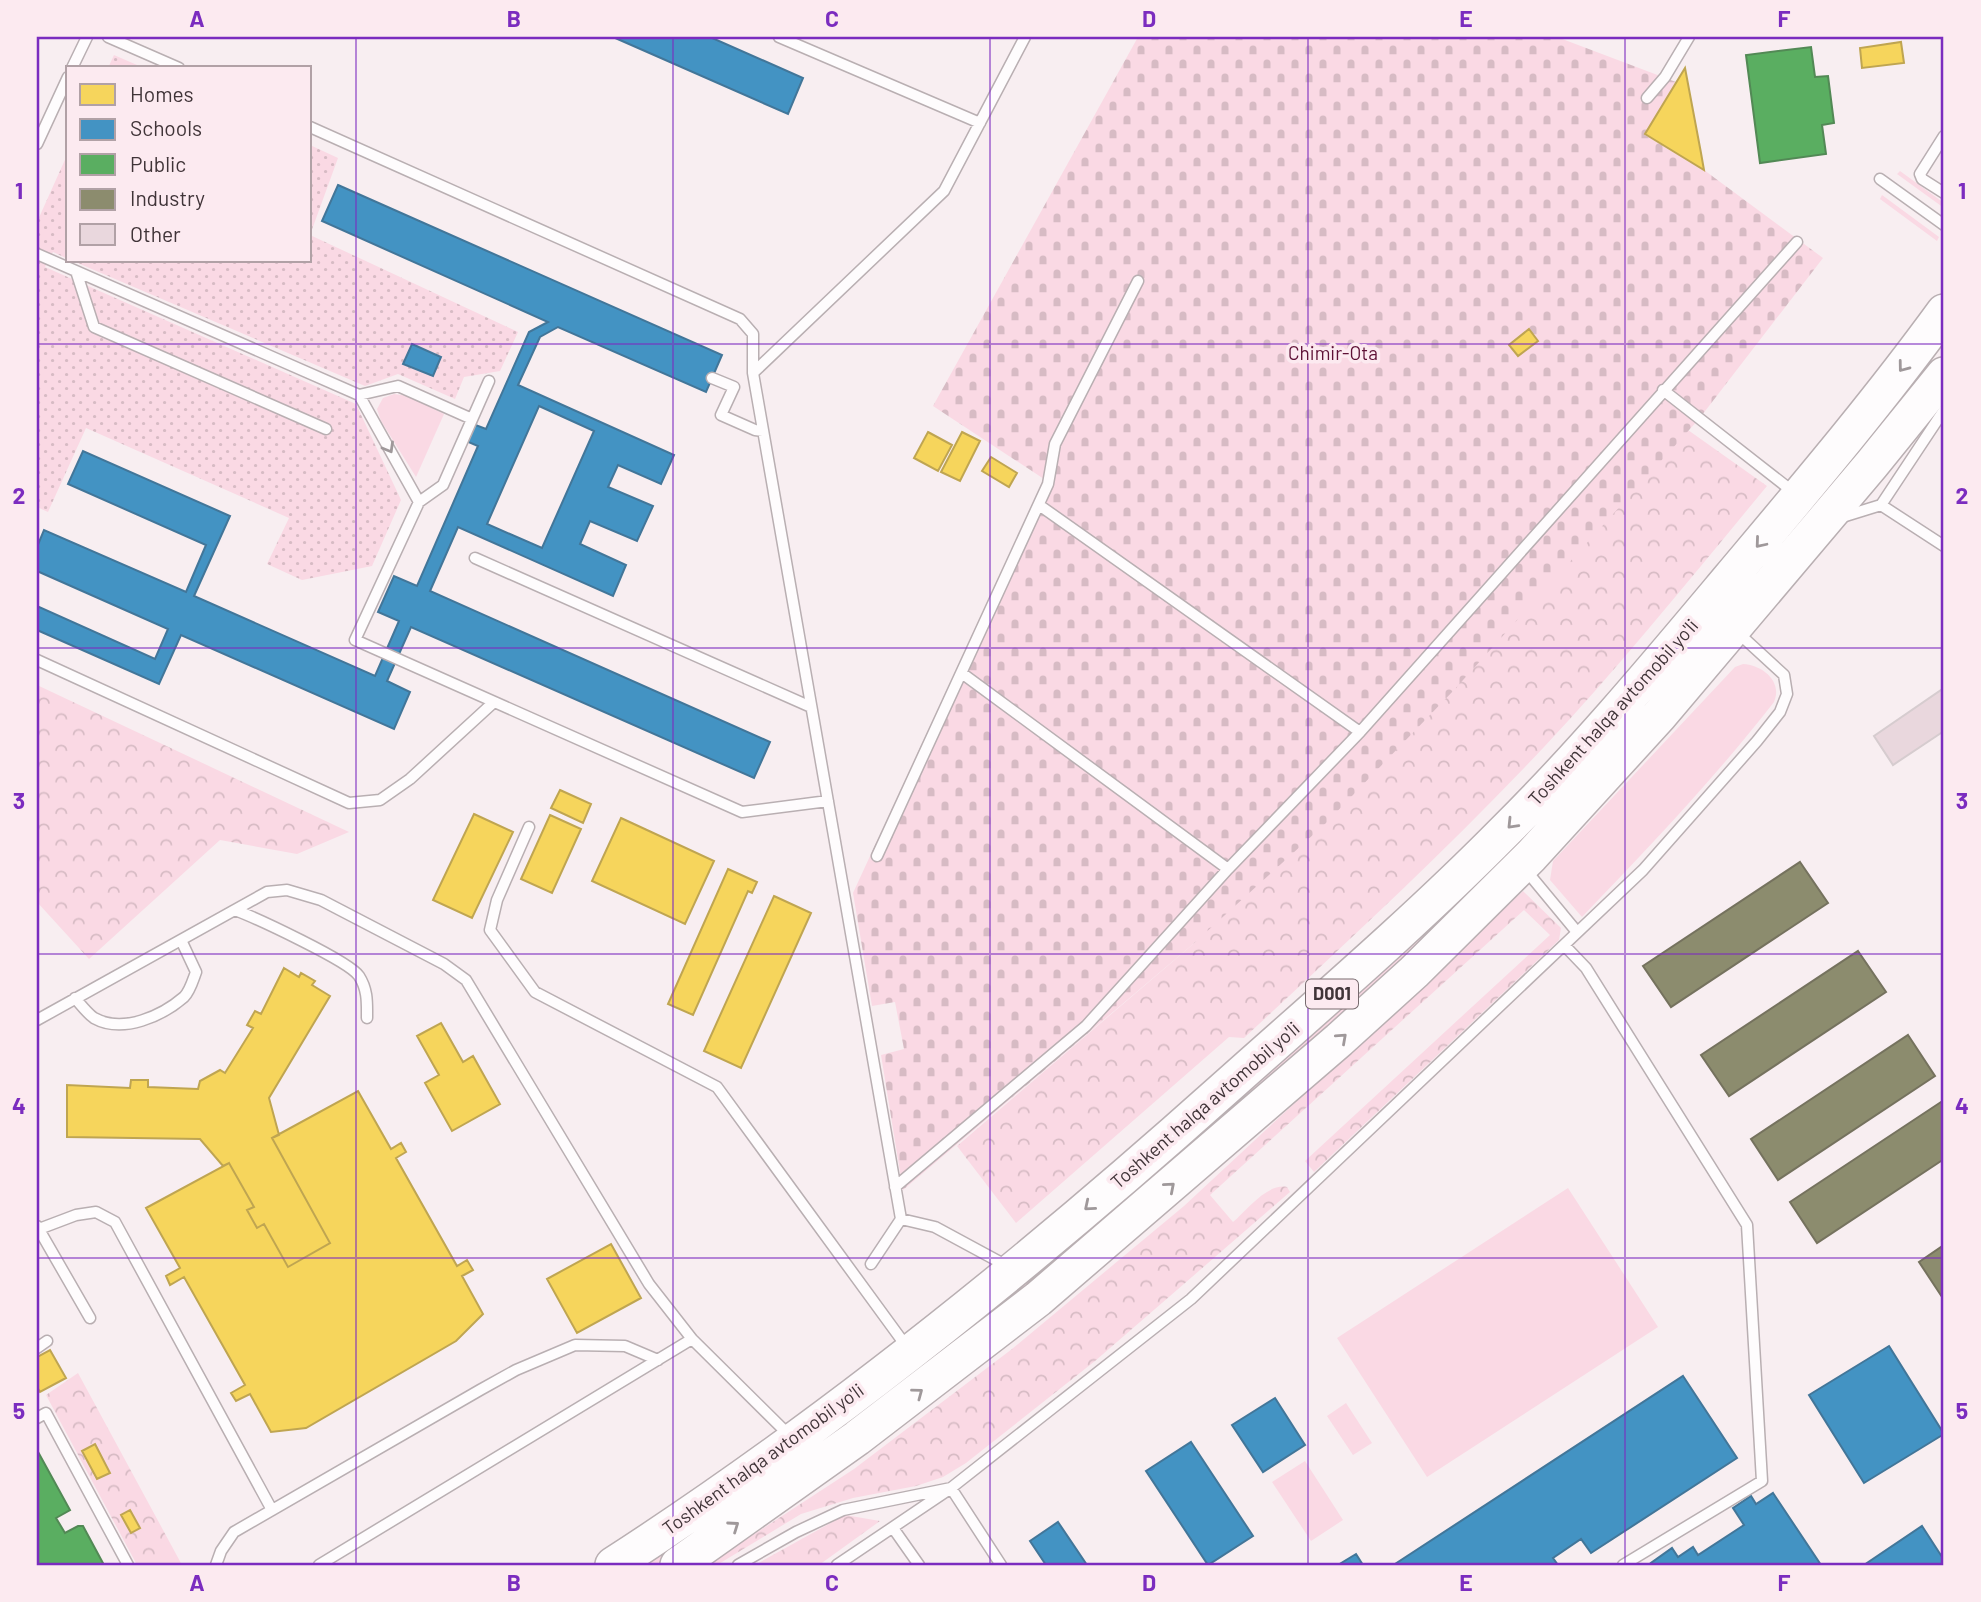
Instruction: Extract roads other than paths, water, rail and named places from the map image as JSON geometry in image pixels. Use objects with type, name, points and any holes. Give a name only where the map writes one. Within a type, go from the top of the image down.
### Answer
[{"type":"highway","name":"Toshkent halqa avtomobil yo'li","points":[[613,1565],[793,1439],[910,1352],[1013,1269],[1286,1035],[1460,875],[1550,785],[1636,690],[1799,496],[1944,312]]},
{"type":"highway","name":"Toshkent halqa avtomobil yo'li","points":[[678,1565],[857,1438],[1038,1299],[1339,1040],[1486,902],[1659,716],[1944,375]]},
{"type":"highway","points":[[1460,875],[1486,902]]},
{"type":"lane","points":[[73,66],[87,37]]},
{"type":"lane","points":[[108,37],[173,66]]},
{"type":"lane","points":[[779,37],[980,123]]},
{"type":"lane","points":[[753,373],[944,191],[1025,37]]},
{"type":"lane","points":[[1647,98],[1665,77],[1689,37]]},
{"type":"lane","points":[[37,144],[66,81]]},
{"type":"lane","points":[[312,128],[740,319],[753,334],[753,373],[901,1219],[871,1264]]},
{"type":"lane","points":[[1944,136],[1920,174],[1922,179],[1944,193]]},
{"type":"lane","points":[[1880,179],[1944,225]]},
{"type":"lane","points":[[895,1188],[1086,1026],[1227,869],[1360,732],[1797,242]]},
{"type":"lane","points":[[37,254],[359,395],[398,386],[472,419]]},
{"type":"lane","points":[[76,271],[94,327],[326,429]]},
{"type":"lane","points":[[877,856],[1039,505],[1048,484],[1055,444],[1139,281]]},
{"type":"lane","points":[[712,378],[734,387],[721,415],[755,430],[763,430]]},
{"type":"lane","points":[[489,381],[443,485],[419,502],[355,640],[743,812],[828,801]]},
{"type":"lane","points":[[1663,390],[1799,496]]},
{"type":"lane","points":[[359,395],[419,502]]},
{"type":"lane","points":[[1823,523],[1881,506],[1944,410]]},
{"type":"lane","points":[[1039,505],[1360,732]]},
{"type":"lane","points":[[1881,506],[1944,545]]},
{"type":"lane","points":[[475,558],[811,707]]},
{"type":"lane","points":[[837,1565],[951,1488],[1191,1299],[1643,870],[1757,741],[1784,703],[1787,684],[1784,675],[1733,628]]},
{"type":"lane","points":[[37,660],[349,803],[380,800],[411,779],[495,702]]},
{"type":"lane","points":[[962,674],[1227,869]]},
{"type":"lane","points":[[529,827],[497,900],[490,930],[535,992],[717,1087],[910,1352]]},
{"type":"lane","points":[[1522,865],[1577,932]]},
{"type":"lane","points":[[37,1020],[267,892],[287,890],[321,900],[443,964],[466,980],[649,1284],[692,1339],[793,1439]]},
{"type":"lane","points":[[235,909],[327,954],[358,974],[367,992],[367,1018]]},
{"type":"lane","points":[[75,998],[91,1016],[101,1021],[120,1025],[152,1017],[186,995],[196,972],[181,940]]},
{"type":"lane","points":[[1564,945],[1586,968],[1747,1225],[1762,1481],[1623,1565]]},
{"type":"lane","points":[[90,1318],[38,1228],[96,1212],[115,1222],[272,1510]]},
{"type":"lane","points":[[901,1219],[935,1227],[1013,1269]]},
{"type":"lane","points":[[318,1565],[692,1339]]},
{"type":"lane","points":[[216,1565],[221,1550],[234,1532],[516,1370],[575,1345],[625,1346],[658,1360]]},
{"type":"lane","points":[[38,1413],[46,1413],[128,1565]]},
{"type":"lane","points":[[738,1565],[796,1532],[843,1510],[951,1488]]},
{"type":"lane","points":[[951,1488],[1001,1565]]},
{"type":"lane","points":[[893,1528],[919,1565]]},
{"type":"park label","name":"Chimir-Ota","points":[[1333,353]]}]
